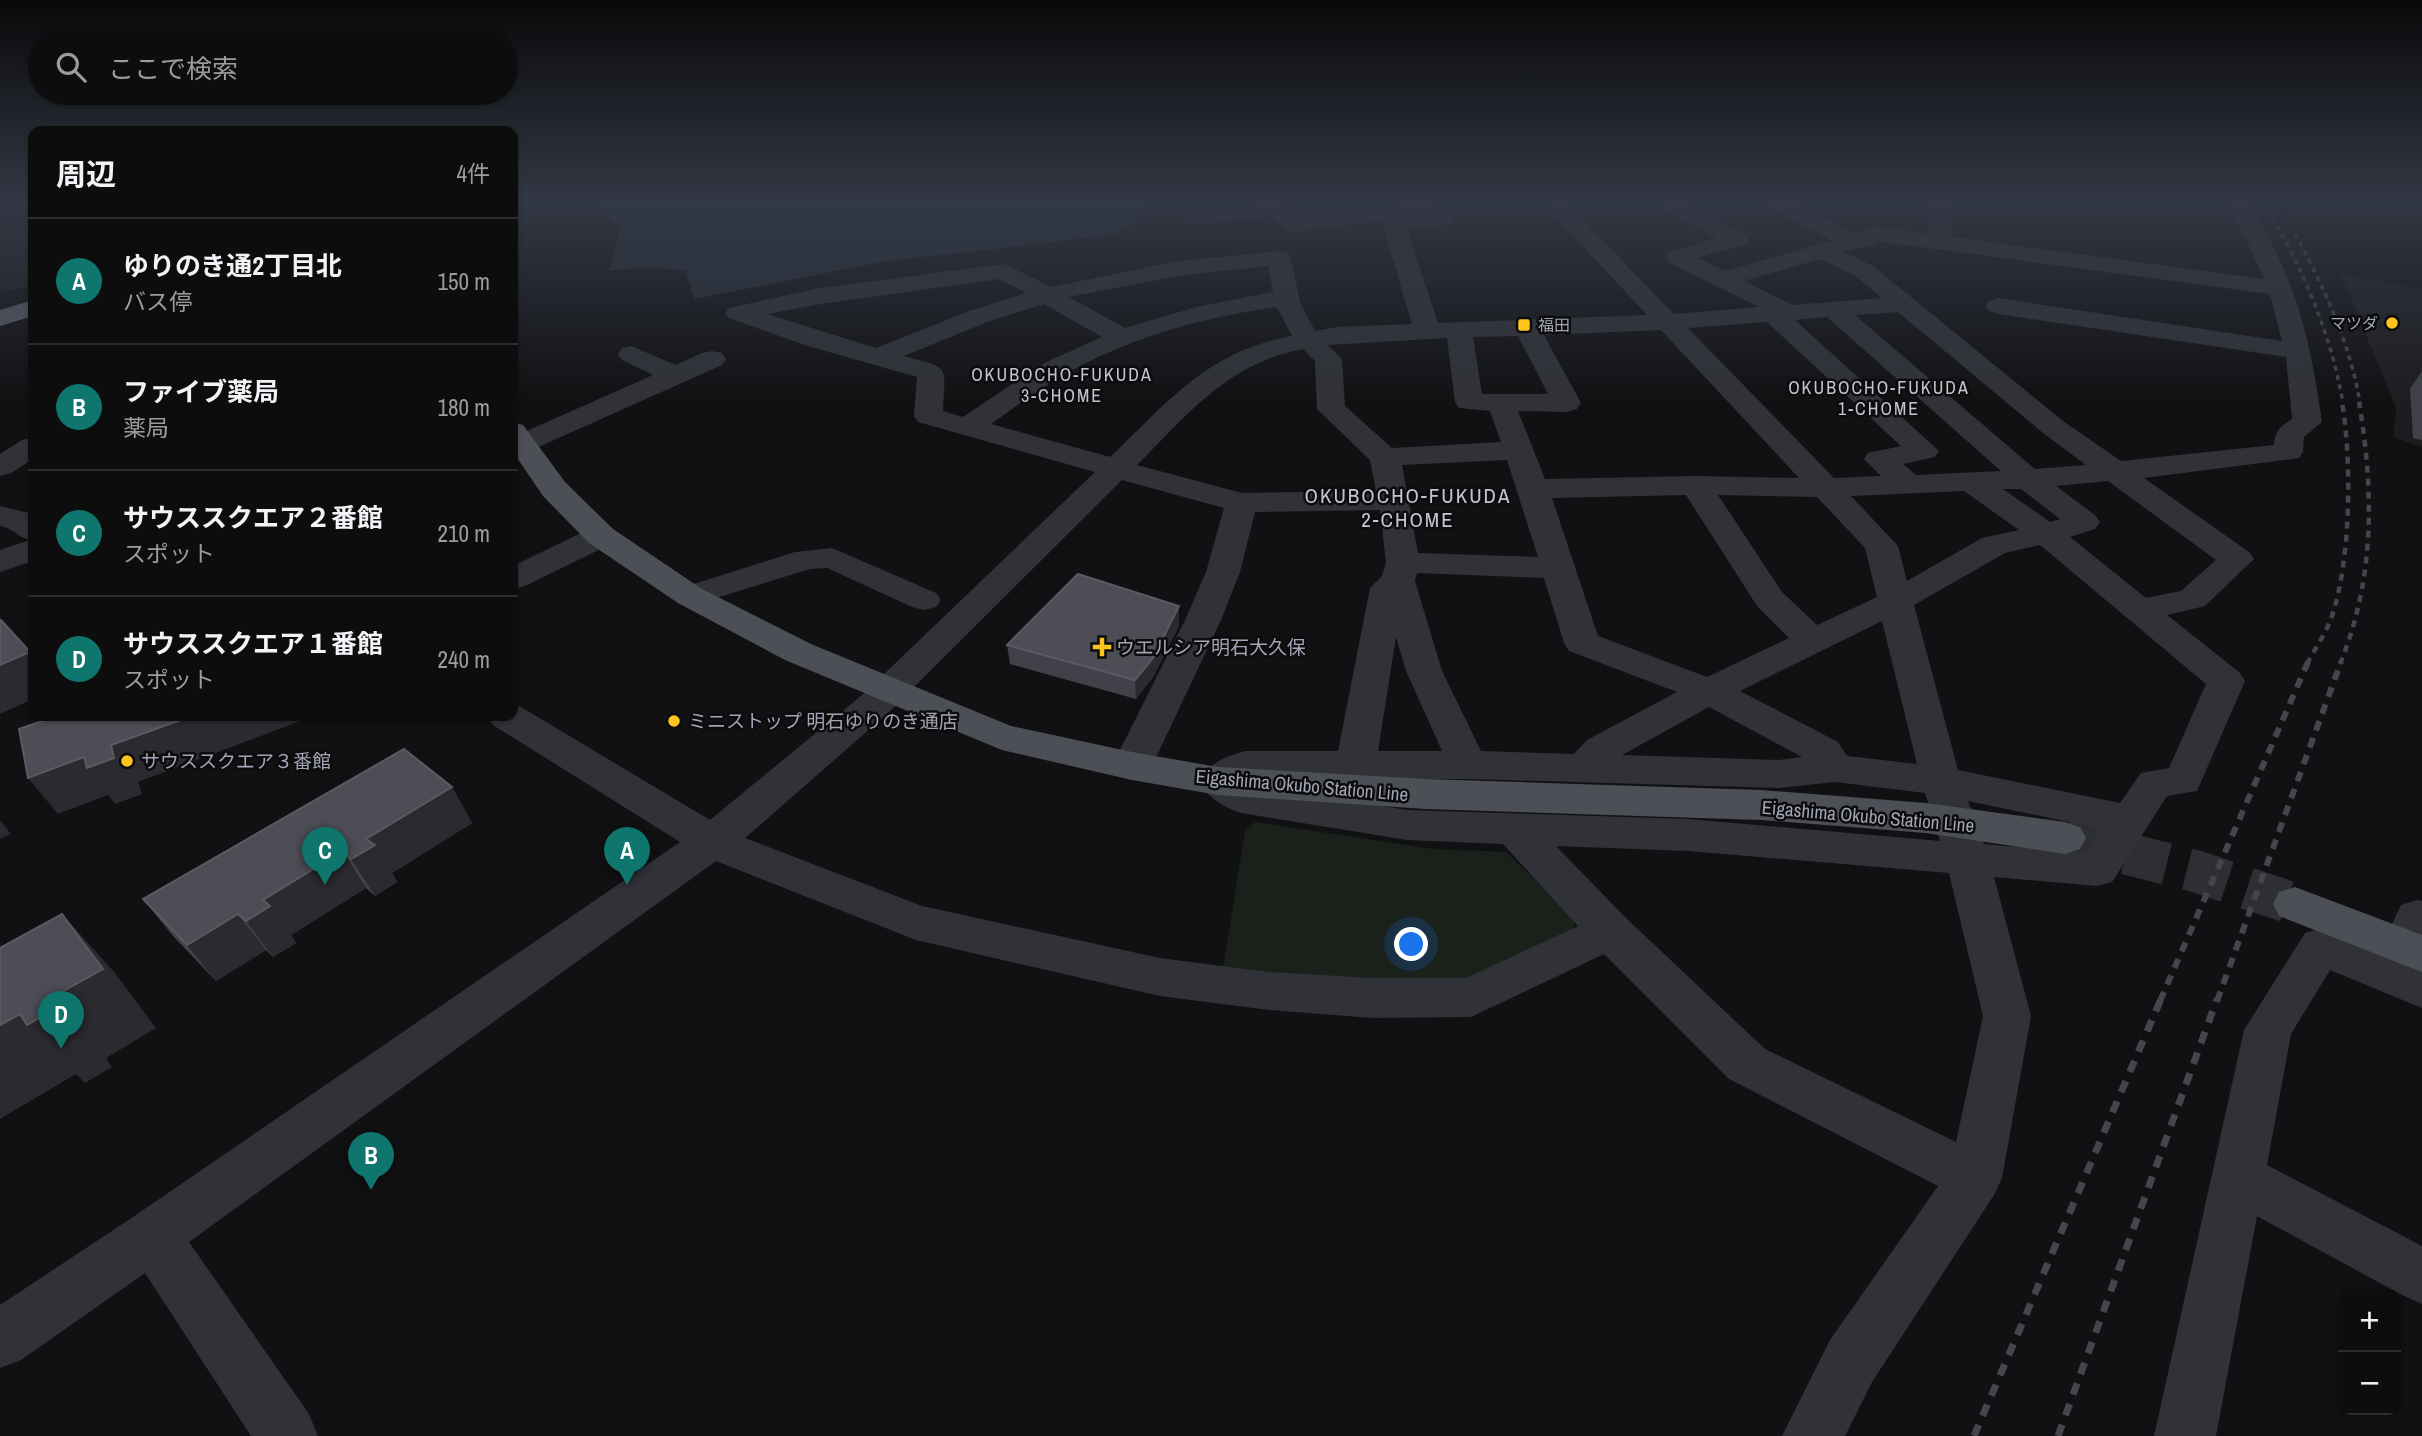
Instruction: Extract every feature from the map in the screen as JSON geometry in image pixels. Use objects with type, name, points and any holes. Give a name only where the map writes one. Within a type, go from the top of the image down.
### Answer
[{"type":"highway","points":[[0,307],[28,299]]},
{"type":"highway","points":[[0,318],[28,310]]},
{"type":"main road","name":"Eigashima Okubo Station Line","points":[[518,437],[554,489],[601,536],[690,596],[798,652],[1002,737],[1132,766],[1218,781],[1426,794],[1761,805],[1926,818],[2065,838]]},
{"type":"street","points":[[878,357],[1009,305],[1178,268]]},
{"type":"street","points":[[1281,268],[1285,298],[1306,340],[1328,359],[1331,409],[1385,457],[1394,500],[1401,571],[1424,671],[1468,765]]},
{"type":"street","points":[[1407,268],[1427,331]]},
{"type":"street","points":[[1615,268],[1881,546],[1941,782],[1968,858],[2007,1016],[1975,1178],[1851,1361],[1813,1436]]},
{"type":"street","points":[[1701,268],[1725,279],[1782,314],[1924,451],[1880,459],[1908,484]]},
{"type":"street","points":[[1725,279],[1763,268]]},
{"type":"street","points":[[1858,268],[1951,340],[2053,427],[2237,559],[2193,599],[2141,610]]},
{"type":"street","points":[[2128,268],[2278,288]]},
{"type":"street","points":[[1533,489],[1696,485],[1826,488],[2028,479],[2288,452],[2289,434],[2306,422],[2298,351],[2273,268]]},
{"type":"street","points":[[1122,337],[1004,271],[820,296],[738,313],[930,372],[928,416],[1241,503],[1394,500]]},
{"type":"street","points":[[970,426],[1054,370],[1122,337],[1181,320],[1285,298]]},
{"type":"street","points":[[0,1339],[152,1236],[712,842],[888,691],[1194,392],[1220,371],[1273,347],[1338,335],[1665,322],[1904,304]]},
{"type":"street","points":[[1998,306],[2298,351]]},
{"type":"street","points":[[1584,769],[1601,750],[1709,691],[1896,601],[1994,545],[2046,534],[2084,522],[2028,479],[1832,310]]},
{"type":"street","points":[[1459,330],[1469,402],[1567,403],[1527,327]]},
{"type":"street","points":[[631,354],[676,375]]},
{"type":"street","points":[[518,437],[712,359]]},
{"type":"street","points":[[1501,403],[1533,489],[1582,643],[1709,691],[1824,752],[1835,768]]},
{"type":"street","points":[[0,467],[28,449]]},
{"type":"street","points":[[1385,457],[1519,450]]},
{"type":"street","points":[[1970,481],[2046,534],[2226,681],[2183,781],[2155,783],[2097,870],[1688,835],[1517,831],[1408,825],[1241,798],[1218,781],[1245,765],[1468,765],[1779,774],[1835,768],[1941,782],[2129,820]]},
{"type":"street","points":[[1696,485],[1769,599],[1813,641]]},
{"type":"street","points":[[1132,766],[1218,584],[1241,503]]},
{"type":"street","points":[[0,516],[25,522],[28,525]]},
{"type":"street","points":[[518,577],[601,536]]},
{"type":"street","points":[[0,562],[28,552]]},
{"type":"street","points":[[690,596],[807,559],[832,558],[924,600]]},
{"type":"street","points":[[1356,764],[1387,588],[1401,571],[1558,568]]},
{"type":"street","points":[[515,721],[712,842],[916,922],[1160,977],[1269,990],[1373,998],[1471,997],[1610,931]]},
{"type":"street","points":[[1517,831],[1610,931],[1747,1064],[1975,1178]]},
{"type":"street","points":[[2185,1436],[2268,1030],[2308,925],[2415,951]]},
{"type":"street","points":[[2239,1178],[2422,1276]]},
{"type":"street","points":[[152,1236],[288,1436]]},
{"type":"shaded area","points":[[0,268],[28,268],[28,287],[0,292]]},
{"type":"shaded area","points":[[610,268],[640,268],[609,271]]},
{"type":"shaded area","points":[[660,268],[851,268],[694,299],[686,271]]},
{"type":"shaded area","name":"マツダ","points":[[2341,274],[2422,289],[2422,447],[2393,437],[2396,408]]},
{"type":"shaded area","points":[[1255,822],[1433,849],[1506,852],[1575,918],[1572,933],[1472,986],[1336,981],[1223,967],[1245,832]]},
{"type":"building","name":"ウエルシア明石大久保","points":[[1078,574],[1179,606],[1153,658],[1135,680],[1007,645]]},
{"type":"building","points":[[0,620],[1,620],[28,653],[0,665]]},
{"type":"building","points":[[42,721],[178,721],[111,745],[114,758],[87,768],[84,757],[28,778],[19,729]]},
{"type":"building","points":[[404,749],[452,787],[366,839],[375,845],[351,859],[343,851],[263,900],[270,906],[246,921],[238,914],[187,945],[143,899]]},
{"type":"building","points":[[62,914],[103,969],[49,999],[55,1009],[27,1025],[20,1014],[0,1025],[0,948]]},
{"type":"tunnel","points":[[2065,838],[2195,871],[2295,904]]},
{"type":"railway","points":[[2299,268],[2322,323],[2343,403]]},
{"type":"railway","points":[[2313,268],[2343,337],[2360,403]]},
{"type":"railway","points":[[2307,663],[2332,616],[2343,567],[2348,481],[2342,402]]},
{"type":"railway","points":[[2340,664],[2360,599],[2368,534],[2367,469],[2359,402]]},
{"type":"railway","points":[[2217,1001],[2341,662]]},
{"type":"railway","points":[[2160,1001],[2307,663]]},
{"type":"railway","points":[[1974,1436],[2161,999]]},
{"type":"railway","points":[[2058,1436],[2217,999]]},
{"type":"place","name":"マツダ","points":[[2392,323]]},
{"type":"place","name":"福田","points":[[1524,325]]},
{"type":"place","name":"ウエルシア明石大久保","points":[[1102,647]]},
{"type":"place","name":"ミニストップ 明石ゆりのき通店","points":[[674,721]]},
{"type":"place","name":"サウススクエア３番館","points":[[127,761]]},
{"type":"place","name":"サウススクエア２番館","points":[[325,885]]},
{"type":"place","name":"ゆりのき通2丁目北","points":[[627,885]]},
{"type":"place","name":"サウススクエア１番館","points":[[61,1049]]},
{"type":"place","name":"ファイブ薬局","points":[[371,1190]]},
{"type":"district","name":"OKUBOCHO-FUKUDA 3-CHOME","points":[[1062,385]]},
{"type":"district","name":"OKUBOCHO-FUKUDA 1-CHOME","points":[[1879,398]]},
{"type":"district","name":"OKUBOCHO-FUKUDA 2-CHOME","points":[[1408,508]]}]
